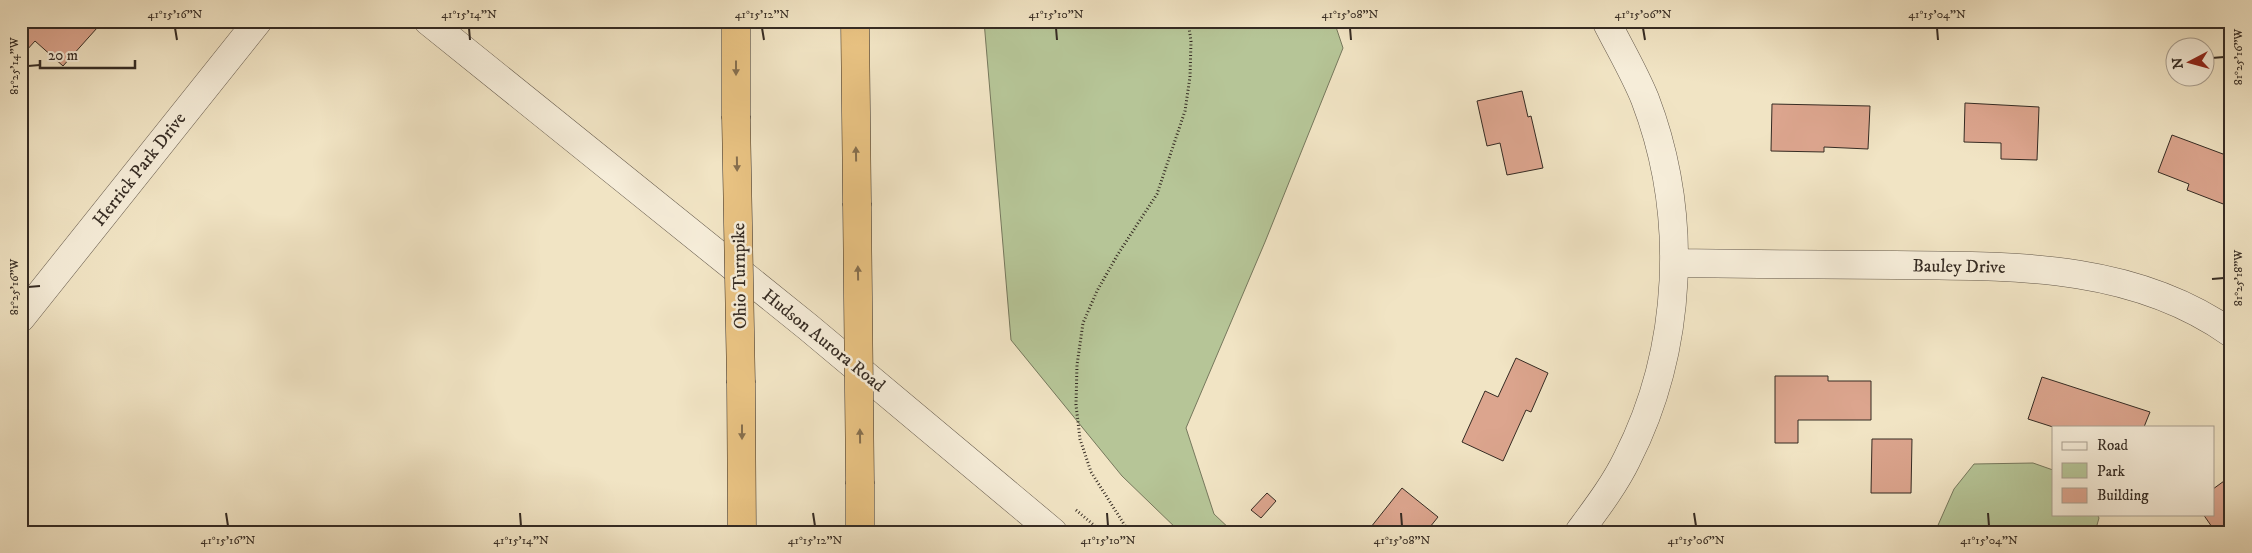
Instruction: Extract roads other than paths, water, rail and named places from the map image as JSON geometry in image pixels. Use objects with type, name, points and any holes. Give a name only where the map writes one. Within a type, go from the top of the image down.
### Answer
[{"type":"highway","name":"Ohio Turnpike","points":[[736,21],[742,532]]},
{"type":"highway","points":[[855,21],[860,532]]},
{"type":"street","name":"Herrick Park Drive","points":[[21,318],[258,21]]},
{"type":"street","name":"Hudson Aurora Road","points":[[428,21],[808,327],[1053,532]]},
{"type":"street","points":[[1579,532],[1627,460],[1653,396],[1666,344],[1675,263],[1670,196],[1655,129],[1632,70],[1606,21]]},
{"type":"street","name":"Bauley Drive","points":[[1675,263],[1970,266],[2070,272],[2139,287],[2183,305],[2231,333]]}]
